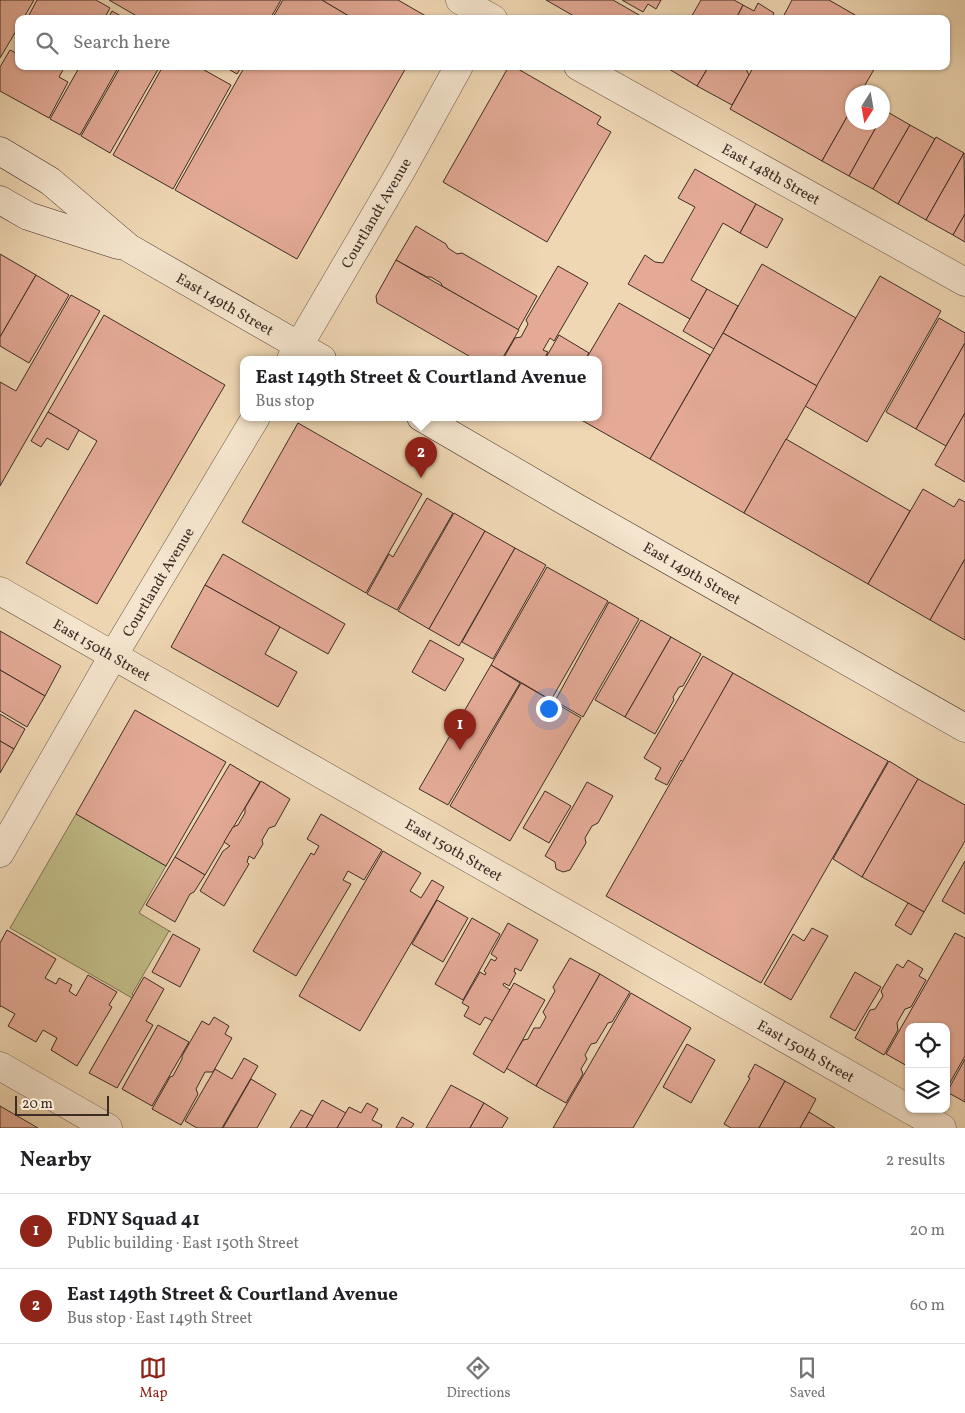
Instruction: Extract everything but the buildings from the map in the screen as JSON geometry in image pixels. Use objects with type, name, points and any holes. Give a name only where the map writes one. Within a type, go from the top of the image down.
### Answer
[{"type":"street","points":[[460,0],[490,13]]},
{"type":"street","name":"Courtlandt Avenue","points":[[304,355],[456,70]]},
{"type":"street","name":"East 148th Street","points":[[585,70],[965,282]]},
{"type":"street","name":"East 149th Street","points":[[0,151],[50,181],[129,248],[304,355]]},
{"type":"street","name":"East 149th Street","points":[[0,200],[28,216],[129,248]]},
{"type":"street","name":"Courtlandt Avenue","points":[[0,853],[254,421]]},
{"type":"street","name":"East 149th Street","points":[[428,421],[577,508],[965,728]]},
{"type":"street","name":"East 150th Street","points":[[0,591],[905,1107]]},
{"type":"street","points":[[0,1066],[108,1128]]},
{"type":"street","name":"East 150th Street","points":[[916,1113],[942,1128]]},
{"type":"shaded area","points":[[76,814],[166,866],[139,913],[171,932],[169,931],[132,994],[134,996],[132,998],[10,928]]},
{"type":"place","name":"East 149th Street & Courtland Avenue","points":[[421,478]]},
{"type":"place","name":"FDNY Squad 41","points":[[460,750]]}]
